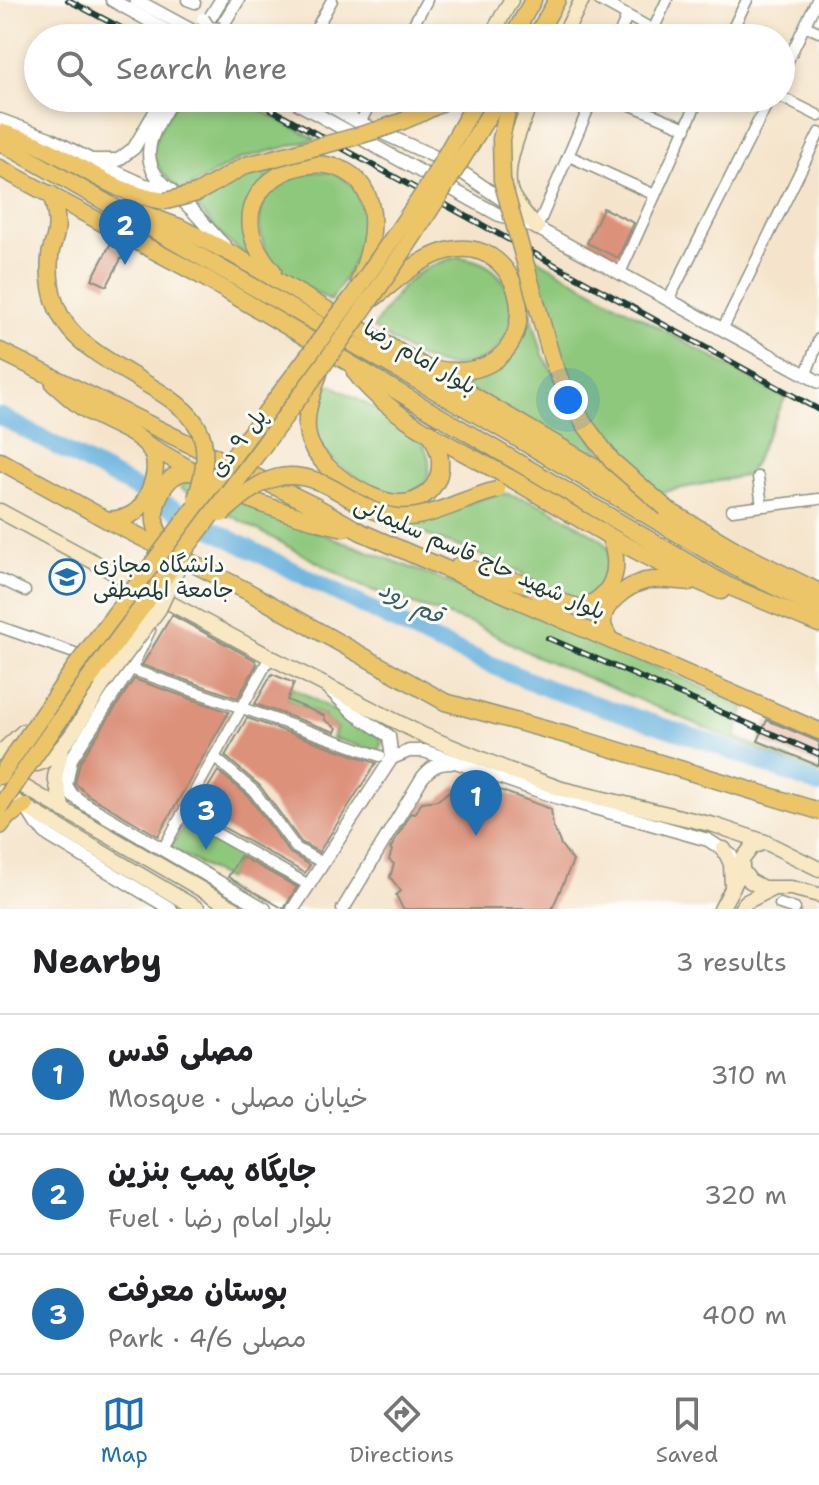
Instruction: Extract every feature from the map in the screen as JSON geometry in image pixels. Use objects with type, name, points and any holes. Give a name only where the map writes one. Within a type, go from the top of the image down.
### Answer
[{"type":"main road","points":[[498,24],[511,0]]},
{"type":"main road","points":[[569,24],[582,0]]},
{"type":"main road","points":[[520,24],[532,1]]},
{"type":"main road","points":[[365,125],[398,112]]},
{"type":"main road","points":[[0,132],[35,143],[145,199],[197,193],[246,165],[424,112]]},
{"type":"main road","name":"پل ۹ دی","points":[[0,807],[89,677],[189,549],[321,368],[470,112]]},
{"type":"main road","name":"پل ۹ دی","points":[[0,774],[76,666],[190,515],[440,195],[490,112]]},
{"type":"main road","points":[[507,112],[501,139],[502,180],[552,359],[565,391],[585,425],[612,461],[666,508]]},
{"type":"main road","points":[[527,112],[509,162],[508,183],[512,196],[537,228]]},
{"type":"main road","name":"بلوار امام رضا","points":[[0,142],[736,568],[819,608]]},
{"type":"main road","points":[[284,285],[260,257],[253,243],[250,223],[254,206],[262,189],[288,169],[302,164],[330,165],[346,171],[361,186],[371,206],[373,226],[360,300]]},
{"type":"main road","name":"بلوار امام رضا","points":[[0,168],[192,270],[726,585],[819,624]]},
{"type":"main road","points":[[51,194],[57,219],[49,269],[51,294],[60,317],[82,344],[173,399],[197,425],[203,440],[205,471],[190,515]]},
{"type":"main road","points":[[102,199],[179,227],[234,255],[741,553],[819,592]]},
{"type":"main road","points":[[360,300],[444,252],[457,249],[484,254],[506,270],[521,306],[520,321],[508,348],[497,358],[473,370],[446,371],[422,367]]},
{"type":"main road","name":"بلوار شهید حاج قاسم سلیمانی","points":[[0,351],[315,506],[361,532],[819,731]]},
{"type":"main road","points":[[349,364],[374,395],[430,432],[610,538],[702,584],[772,606]]},
{"type":"main road","points":[[34,367],[84,409],[238,495],[300,518],[361,532]]},
{"type":"main road","points":[[321,368],[307,422],[308,437],[323,463],[373,496],[399,503],[414,501],[433,488],[440,459],[430,432]]},
{"type":"main road","points":[[107,520],[132,516],[150,505],[161,480],[157,462],[148,445]]},
{"type":"main road","points":[[0,461],[107,520],[189,549]]},
{"type":"main road","points":[[161,480],[176,474],[195,472]]},
{"type":"main road","points":[[20,737],[22,757],[37,764],[45,761],[63,744],[159,609],[189,549],[251,487],[280,477],[309,478],[366,508],[399,517],[419,515],[497,490],[534,492]]},
{"type":"main road","points":[[150,505],[160,537],[189,549],[247,591],[445,702],[819,811]]},
{"type":"main road","points":[[0,511],[126,589],[270,657],[423,735],[562,789],[714,825],[765,842],[819,869]]},
{"type":"main road","points":[[406,550],[528,585],[548,598],[581,608],[601,598],[614,577],[616,554],[610,538]]},
{"type":"main road","points":[[610,640],[604,628],[604,616],[617,597],[628,588],[643,581],[661,579],[702,584]]},
{"type":"main road","points":[[0,753],[20,737],[126,589]]},
{"type":"main road","points":[[56,768],[71,759],[63,744]]},
{"type":"main road","points":[[63,744],[56,768],[63,810]]},
{"type":"main road","points":[[0,774],[235,909]]},
{"type":"main road","points":[[0,792],[198,909]]},
{"type":"main road","points":[[0,825],[25,806]]},
{"type":"main road","points":[[0,817],[0,825]]},
{"type":"main road","points":[[721,909],[742,868],[745,854],[765,842]]},
{"type":"main road","points":[[724,849],[731,864],[732,889]]},
{"type":"main road","points":[[742,868],[755,885],[772,889],[791,888],[819,895]]},
{"type":"main road","points":[[741,909],[746,902],[772,889]]},
{"type":"street","points":[[112,0],[168,24]]},
{"type":"street","points":[[136,0],[176,24]]},
{"type":"street","points":[[201,24],[215,0]]},
{"type":"street","points":[[204,24],[221,0]]},
{"type":"street","points":[[207,24],[230,0]]},
{"type":"street","points":[[225,24],[238,0]]},
{"type":"street","points":[[319,24],[332,0]]},
{"type":"street","points":[[414,24],[427,0]]},
{"type":"street","points":[[599,0],[642,24]]},
{"type":"street","points":[[656,24],[667,0]]},
{"type":"street","points":[[735,24],[747,0]]},
{"type":"street","points":[[795,46],[817,0]]},
{"type":"street","points":[[624,24],[627,16]]},
{"type":"street","points":[[203,19],[206,24]]},
{"type":"street","points":[[805,26],[819,32]]},
{"type":"street","points":[[795,104],[819,116]]},
{"type":"street","points":[[91,160],[106,161],[126,156],[155,112]]},
{"type":"street","points":[[165,112],[155,129],[149,151],[152,168],[168,195],[234,255]]},
{"type":"street","points":[[313,112],[497,214],[537,228],[819,382]]},
{"type":"street","points":[[344,112],[365,125],[447,162],[503,198],[537,228]]},
{"type":"street","points":[[365,125],[369,112]]},
{"type":"street","points":[[537,228],[587,112]]},
{"type":"street","points":[[648,112],[686,128]]},
{"type":"street","points":[[620,273],[693,112]]},
{"type":"street","points":[[669,299],[763,112]]},
{"type":"street","points":[[0,120],[49,138],[168,195]]},
{"type":"street","points":[[723,328],[815,153],[819,133]]},
{"type":"street","points":[[569,156],[655,195]]},
{"type":"street","points":[[806,374],[819,339]]},
{"type":"street","points":[[758,477],[762,506]]},
{"type":"street","points":[[732,510],[819,499]]},
{"type":"street","points":[[0,579],[25,591]]},
{"type":"street","points":[[126,589],[147,597],[154,611],[153,622],[130,669],[71,759],[65,779],[72,795],[265,909]]},
{"type":"street","points":[[0,627],[80,655]]},
{"type":"street","points":[[163,849],[270,657]]},
{"type":"street","points":[[136,671],[388,758],[409,751],[424,751],[559,798],[708,840],[724,849],[742,868]]},
{"type":"street","points":[[293,909],[388,758],[389,736],[355,714],[325,686]]},
{"type":"street","points":[[214,757],[254,791],[296,848],[323,863]]},
{"type":"street","points":[[343,909],[430,768],[440,763],[462,763]]},
{"type":"street","points":[[25,806],[37,825],[49,836],[170,909]]},
{"type":"street","points":[[182,814],[309,885]]},
{"type":"street","points":[[780,904],[795,909]]},
{"type":"green space","points":[[170,112],[265,112],[316,139],[240,159],[182,191],[168,178],[154,157],[154,147]]},
{"type":"green space","points":[[279,164],[281,167],[267,177],[246,230],[255,261],[226,240],[193,202],[246,173]]},
{"type":"green space","points":[[334,172],[354,187],[362,200],[365,214],[364,230],[354,261],[330,301],[273,264],[262,239],[260,214],[270,192],[291,175]]},
{"type":"green space","points":[[526,253],[785,398],[748,475],[658,493],[615,454],[573,394],[556,352]]},
{"type":"green space","points":[[458,257],[484,264],[502,279],[510,297],[511,318],[505,337],[491,353],[471,364],[444,365],[425,360],[373,328],[407,282],[428,267]]},
{"type":"green space","points":[[528,304],[543,355],[610,468],[449,378],[482,373],[505,359],[520,336]]},
{"type":"green space","points":[[330,384],[396,421],[422,444],[429,464],[428,473],[418,489],[391,496],[366,484],[332,459],[317,438],[314,426],[321,400]]},
{"type":"green space","points":[[193,475],[245,504],[550,621],[745,706],[735,737],[819,771],[819,776],[531,654],[478,626],[363,587],[180,488]]},
{"type":"green space","points":[[501,493],[541,505],[601,539],[608,548],[611,577],[583,604],[550,592],[519,572],[468,550],[396,524]]},
{"type":"green space","points":[[292,687],[382,738],[379,752],[332,738],[337,728],[325,720],[325,716],[287,700]]},
{"type":"green space","points":[[187,820],[242,852],[227,879],[170,848]]},
{"type":"building","points":[[603,208],[634,223],[618,258],[587,243]]},
{"type":"building","points":[[111,243],[125,251],[107,286],[92,279]]},
{"type":"building","points":[[172,615],[255,660],[257,664],[238,698],[142,665]]},
{"type":"building","points":[[272,674],[294,683],[287,700],[325,716],[325,720],[337,728],[335,732],[255,704]]},
{"type":"building","points":[[134,679],[229,712],[158,836],[88,795],[75,783],[80,762]]},
{"type":"building","points":[[247,718],[376,763],[319,852],[301,842],[260,786],[225,756]]},
{"type":"building","points":[[767,720],[819,742],[819,766],[758,741]]},
{"type":"building","points":[[218,771],[248,796],[290,853],[310,865],[305,873],[194,811]]},
{"type":"building","points":[[475,781],[551,809],[553,826],[561,845],[573,861],[552,909],[403,909],[396,895],[401,891],[390,877],[394,864],[389,860],[390,849],[411,813],[415,814],[422,802],[438,800],[457,785],[461,791]]},
{"type":"building","points":[[240,856],[297,887],[284,909],[228,877]]},
{"type":"waterway","name":"قم رود","points":[[0,416],[240,544],[432,640],[549,689],[706,741],[819,785]]},
{"type":"railway","points":[[68,0],[113,24]]},
{"type":"railway","points":[[276,112],[819,410]]},
{"type":"railway","points":[[548,638],[819,754]]},
{"type":"place","name":"جایگاه پمپ بنزین","points":[[125,265]]},
{"type":"place","name":"دانشگاه مجازی جامعة المصطفی","points":[[67,577]]},
{"type":"place","name":"مصلی قدس","points":[[476,836]]},
{"type":"place","name":"بوستان معرفت","points":[[206,850]]}]
